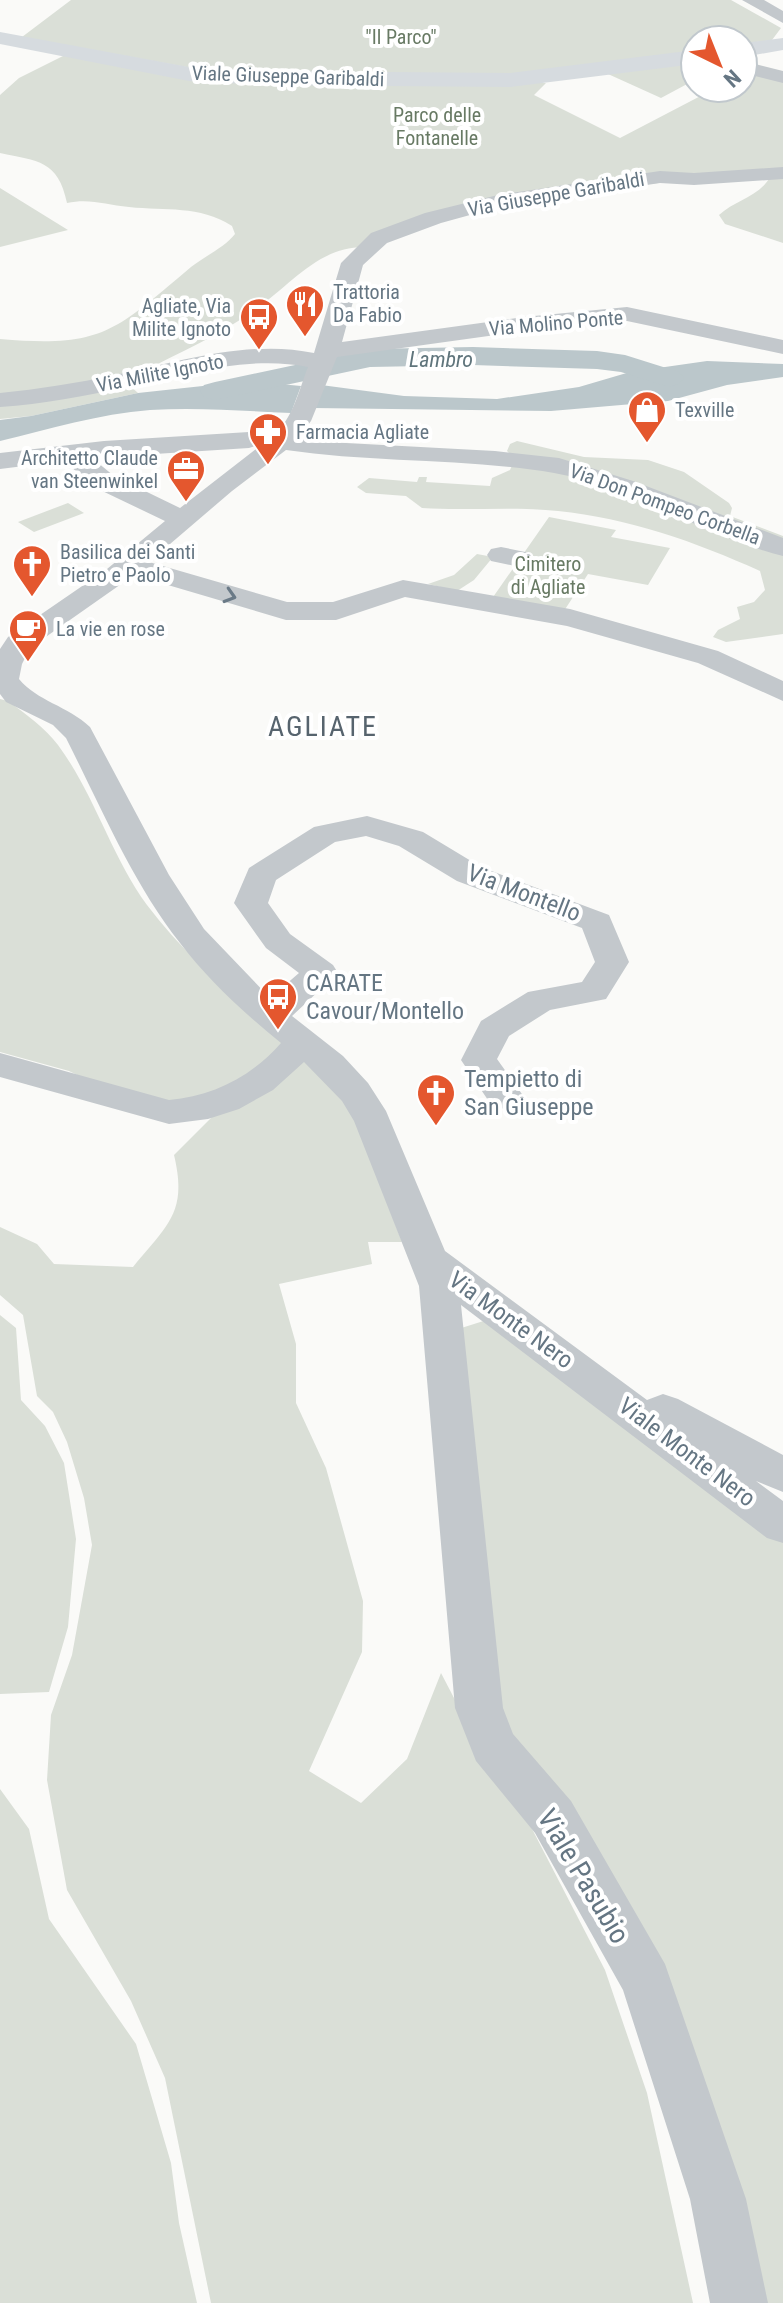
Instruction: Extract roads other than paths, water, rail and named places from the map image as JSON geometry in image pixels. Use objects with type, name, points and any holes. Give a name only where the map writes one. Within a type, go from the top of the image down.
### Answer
[{"type":"main road","name":"Viale Giuseppe Garibaldi","points":[[9,40],[189,74],[230,77],[478,81],[580,73],[679,59]]},
{"type":"street","points":[[751,0],[783,18]]},
{"type":"street","points":[[759,71],[783,77]]},
{"type":"street","name":"Via Giuseppe Garibaldi","points":[[9,643],[66,612],[129,565],[280,441],[301,413],[324,357],[352,263],[379,238],[406,226],[498,201],[616,182],[660,177],[694,179],[783,173]]},
{"type":"street","name":"Via Molino Ponte","points":[[324,357],[524,324],[627,314],[783,347]]},
{"type":"street","name":"Via Milite Ignoto","points":[[0,400],[101,385],[216,360],[324,357]]},
{"type":"street","points":[[0,461],[249,440]]},
{"type":"street","name":"Via Don Pompeo Corbella","points":[[280,441],[402,456],[495,459],[559,466],[624,487],[783,548]]},
{"type":"street","points":[[174,446],[211,472],[223,485]]},
{"type":"street","points":[[70,453],[105,482],[183,519]]},
{"type":"street","points":[[129,565],[286,611],[336,611],[403,588],[570,618],[708,657],[783,692]]},
{"type":"street","name":"Viale Pasubio","points":[[9,643],[4,680],[8,688],[34,706],[64,719],[79,734],[152,875],[192,936],[270,1016],[302,1041],[355,1092],[373,1120],[439,1286],[479,1708],[493,1746],[553,1817],[646,1981],[718,2199],[739,2303]]},
{"type":"street","name":"Via Montello","points":[[270,1016],[321,973],[278,941],[251,903],[261,875],[325,834],[367,826],[411,839],[469,874],[597,922],[612,962],[594,991],[540,1000],[494,1029],[479,1060],[505,1097]]},
{"type":"street","points":[[0,1065],[169,1112],[194,1111],[217,1105],[254,1086],[283,1063],[302,1041]]},
{"type":"street","name":"Via Monte Nero","points":[[431,1261],[591,1379]]},
{"type":"street","points":[[591,1379],[625,1390],[783,1475]]},
{"type":"street","name":"Viale Monte Nero","points":[[591,1379],[783,1525]]},
{"type":"waterway","name":"Lambro","points":[[215,391],[370,358],[473,356],[597,360],[625,364],[669,378]]},
{"type":"place","name":"Trattoria Da Fabio","points":[[305,338]]},
{"type":"place","name":"Agliate, Via Milite Ignoto","points":[[259,351]]},
{"type":"place","name":"Texville","points":[[647,444]]},
{"type":"place","name":"Farmacia Agliate","points":[[268,466]]},
{"type":"place","name":"Architetto Claude van Steenwinkel","points":[[186,503]]},
{"type":"place","name":"Basilica dei Santi Pietro e Paolo","points":[[32,598]]},
{"type":"place","name":"La vie en rose","points":[[28,663]]},
{"type":"place","name":"CARATE Cavour/Montello","points":[[278,1031]]},
{"type":"place","name":"Tempietto di San Giuseppe","points":[[436,1127]]},
{"type":"district","name":"AGLIATE","points":[[323,726]]},
{"type":"park label","name":"\"Il Parco\"","points":[[401,37]]},
{"type":"park label","name":"Parco delle Fontanelle","points":[[437,126]]},
{"type":"park label","name":"Cimitero di Agliate","points":[[548,576]]}]
